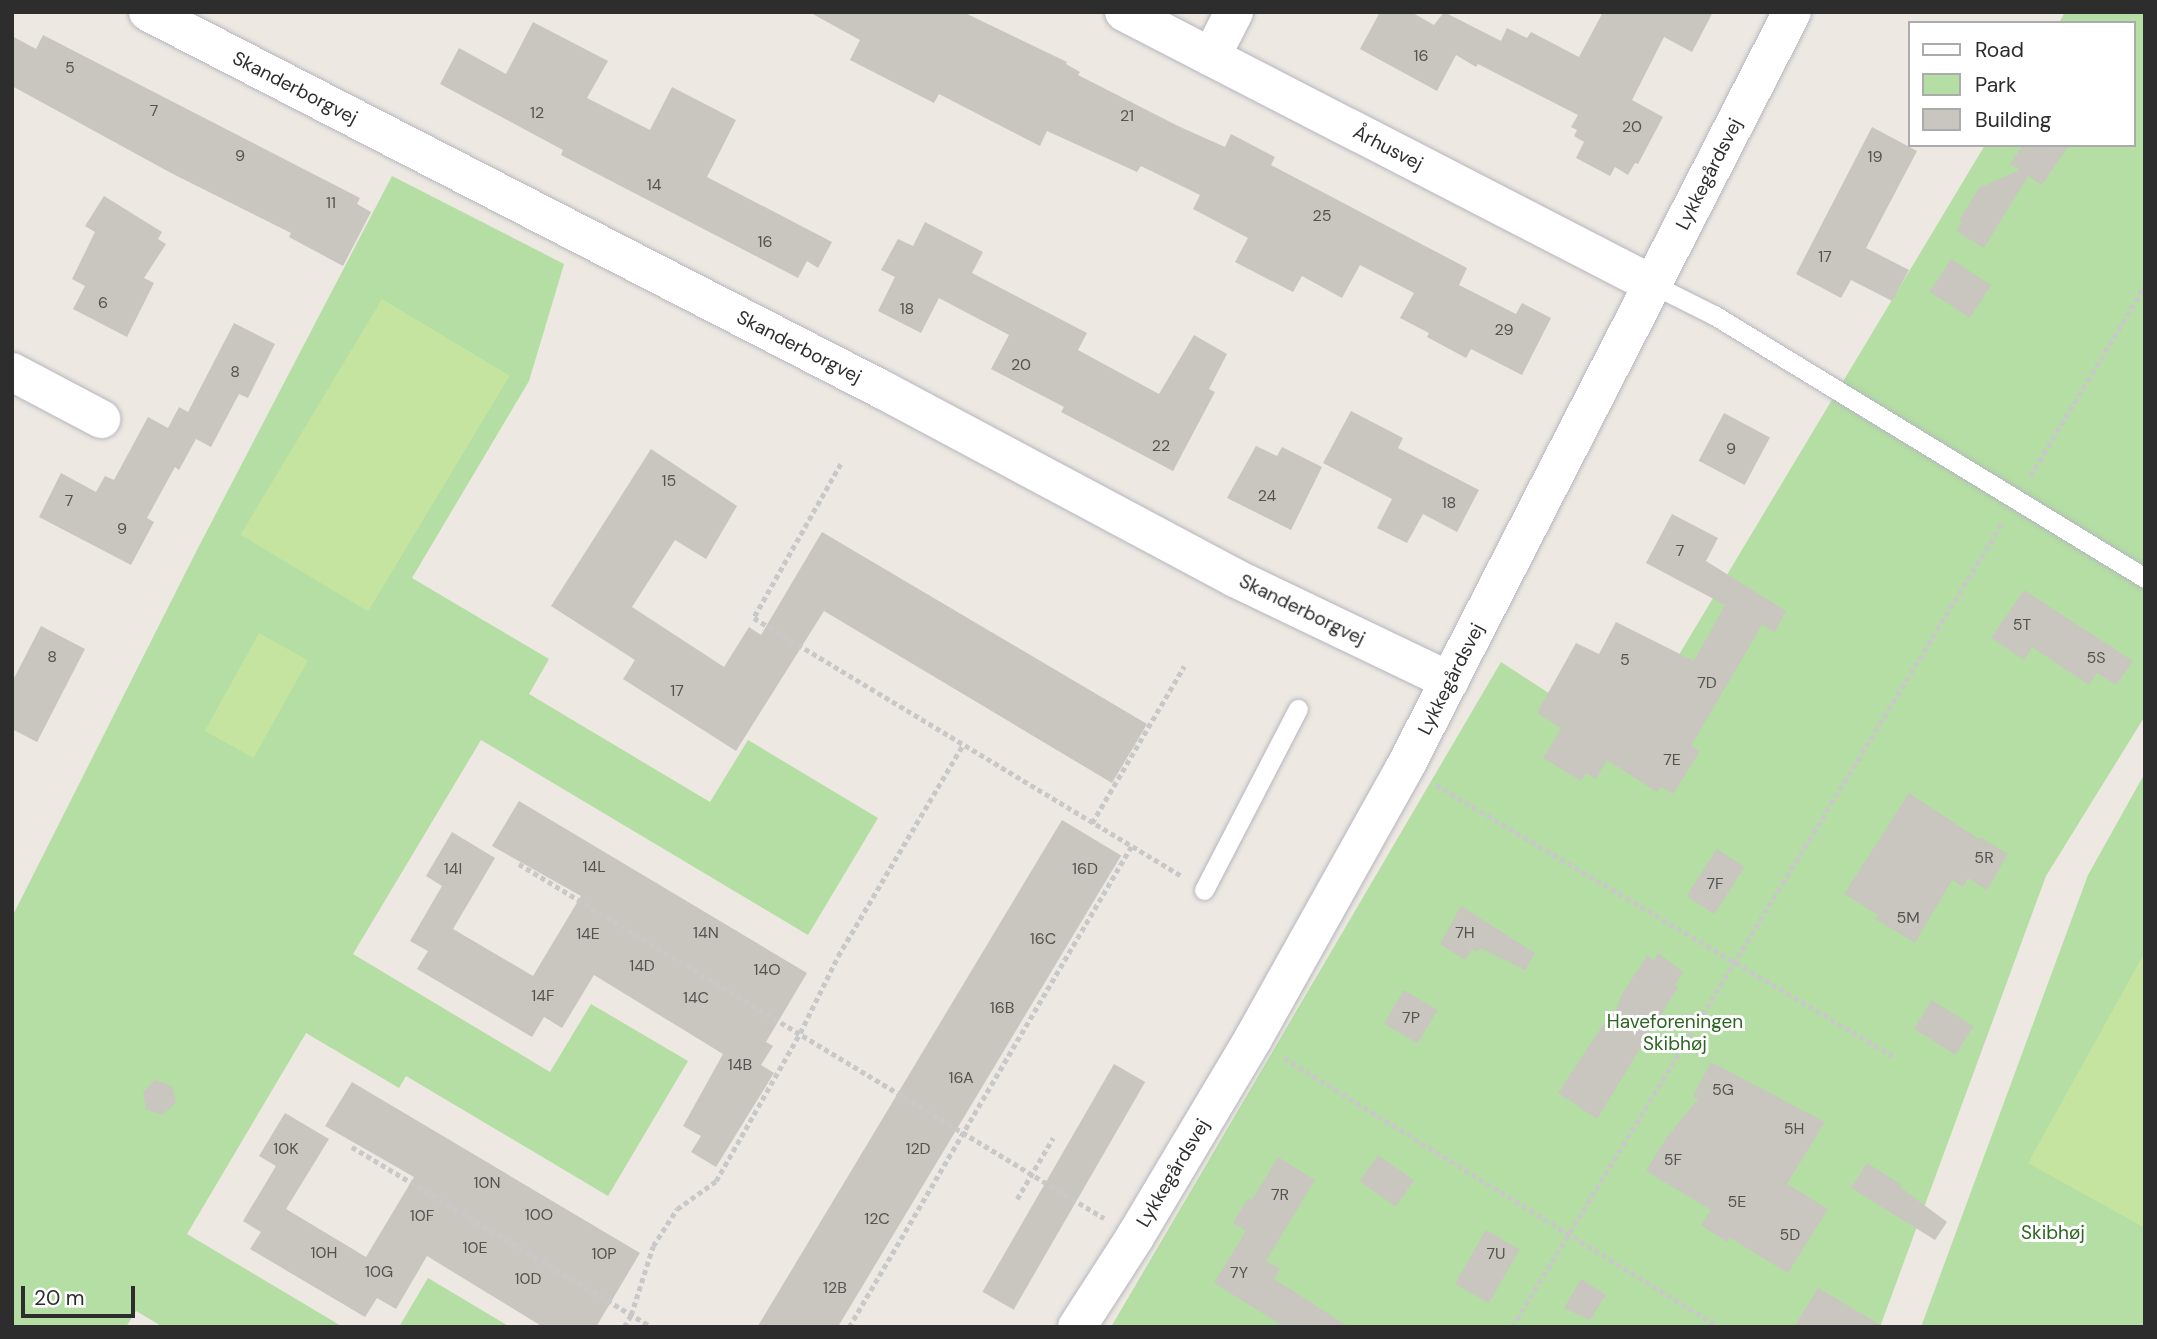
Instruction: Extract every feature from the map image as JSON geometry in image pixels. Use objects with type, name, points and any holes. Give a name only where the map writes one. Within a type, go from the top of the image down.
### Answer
[{"type":"street","name":"Skanderborgvej","points":[[148,12],[871,384],[1235,578],[1450,681]]},
{"type":"street","name":"Århusvej","points":[[1124,12],[1652,284]]},
{"type":"street","points":[[1211,57],[1234,12]]},
{"type":"street","name":"Lykkegårdsvej","points":[[1076,1327],[1135,1237],[1253,1039],[1405,767],[1792,12]]},
{"type":"street","points":[[12,372],[101,419]]},
{"type":"lane","points":[[1652,284],[1714,315],[2145,579]]},
{"type":"lane","points":[[1204,890],[1298,709]]},
{"type":"path","points":[[1512,1327],[2145,285]]},
{"type":"path","points":[[841,464],[754,618],[1204,890]]},
{"type":"path","points":[[1092,823],[1184,666]]},
{"type":"path","points":[[624,1327],[631,1315],[653,1246],[677,1209],[716,1181],[800,1033],[838,956],[962,746]]},
{"type":"path","points":[[1405,767],[1893,1056]]},
{"type":"path","points":[[849,1327],[1131,847]]},
{"type":"path","points":[[519,864],[1135,1237]]},
{"type":"path","points":[[1253,1039],[1719,1327]]},
{"type":"path","points":[[1017,1199],[1053,1138]]},
{"type":"path","points":[[352,1147],[651,1327]]},
{"type":"green space","name":"Haveforeningen Skibhøj","points":[[2065,12],[2145,12],[2145,716],[2046,876],[1880,1327],[1111,1327],[1501,662],[1626,743],[1984,147],[2136,147],[2136,21],[2060,21]]},
{"type":"green space","points":[[392,176],[564,264],[529,381],[412,578],[549,659],[529,694],[710,802],[748,740],[878,818],[808,935],[481,740],[353,954],[550,1072],[591,1004],[688,1061],[608,1196],[406,1076],[399,1088],[306,1033],[187,1234],[343,1327],[163,1327],[136,1311],[126,1327],[12,1327],[12,917],[198,548]]},
{"type":"green space","points":[[382,299],[510,376],[368,611],[240,535]]},
{"type":"green space","points":[[259,633],[308,660],[254,758],[205,731]]},
{"type":"green space","name":"Skibhøj","points":[[2145,773],[2145,1327],[1921,1327],[2088,875]]},
{"type":"green space","points":[[2145,952],[2145,1228],[2028,1163]]},
{"type":"green space","points":[[428,1278],[510,1327],[399,1327]]},
{"type":"building","points":[[809,12],[963,12],[1067,62],[1066,64],[1080,72],[1078,75],[1178,126],[1225,147],[1231,134],[1275,157],[1271,165],[1467,268],[1459,285],[1516,314],[1522,303],[1551,318],[1522,375],[1471,349],[1466,358],[1427,337],[1429,333],[1400,318],[1414,293],[1360,265],[1342,298],[1302,276],[1293,292],[1235,262],[1248,238],[1193,209],[1200,195],[1141,166],[1137,172],[1047,131],[1040,146],[939,94],[934,103],[850,60],[860,40]]},
{"type":"building","points":[[1380,12],[1411,12],[1434,25],[1444,12],[1501,41],[1507,28],[1527,38],[1531,32],[1579,57],[1603,12],[1713,12],[1692,52],[1664,37],[1632,100],[1663,117],[1638,164],[1635,163],[1628,175],[1615,167],[1610,176],[1576,158],[1584,142],[1574,136],[1577,130],[1571,127],[1578,115],[1478,64],[1476,67],[1456,55],[1437,91],[1360,49]]},
{"type":"building","points":[[533,22],[608,61],[587,98],[650,130],[672,87],[736,120],[707,177],[832,242],[818,268],[807,261],[798,278],[561,155],[563,150],[440,84],[459,48],[506,74]]},
{"type":"building","points":[[43,35],[360,198],[357,204],[371,212],[343,266],[289,237],[291,233],[171,173],[12,86],[12,36],[36,49]]},
{"type":"building","points":[[1872,127],[1917,151],[1866,248],[1909,270],[1892,301],[1851,280],[1841,298],[1796,274]]},
{"type":"building","points":[[2022,147],[2068,147],[2042,185],[2028,176],[1984,248],[1956,231],[1962,222],[1959,220],[1979,188],[2020,170],[2010,164]]},
{"type":"building","points":[[104,196],[162,232],[158,239],[166,244],[144,278],[154,283],[127,337],[73,309],[85,286],[72,279],[95,232],[85,226]]},
{"type":"building","points":[[925,222],[983,252],[972,273],[1087,333],[1078,350],[1159,394],[1194,335],[1227,354],[1209,389],[1215,392],[1173,471],[1061,412],[1064,407],[991,369],[1009,335],[939,298],[921,333],[878,311],[895,277],[881,270],[898,239],[913,246]]},
{"type":"building","points":[[1951,259],[1991,285],[1970,318],[1930,292]]},
{"type":"building","points":[[234,323],[275,344],[248,398],[239,394],[211,447],[196,439],[179,470],[175,467],[147,518],[154,522],[131,565],[39,517],[61,473],[96,492],[105,476],[114,480],[148,417],[168,428],[179,407],[188,412]]},
{"type":"building","points":[[1351,411],[1403,438],[1398,448],[1479,490],[1457,532],[1423,514],[1407,543],[1377,528],[1392,499],[1323,463]]},
{"type":"building","points":[[1724,413],[1770,437],[1745,485],[1699,461]]},
{"type":"building","points":[[1256,446],[1277,456],[1282,447],[1322,467],[1291,530],[1227,498]]},
{"type":"building","points":[[651,449],[737,506],[706,559],[675,540],[632,607],[724,667],[749,627],[761,635],[822,532],[1147,724],[1112,783],[824,611],[736,751],[623,679],[635,660],[551,606]]},
{"type":"building","points":[[1672,514],[1718,538],[1706,561],[1786,611],[1775,632],[1762,625],[1691,746],[1700,751],[1673,794],[1661,787],[1657,792],[1607,760],[1596,779],[1586,773],[1581,781],[1543,758],[1561,728],[1537,713],[1576,643],[1599,654],[1616,622],[1694,661],[1725,605],[1646,563]]},
{"type":"building","points":[[2024,590],[2133,661],[2116,685],[2097,673],[2089,685],[2032,647],[2024,660],[1991,638]]},
{"type":"building","points":[[41,626],[85,649],[37,742],[12,729],[12,682]]},
{"type":"building","points":[[1909,793],[1979,839],[1980,837],[2008,854],[1987,890],[1968,878],[1963,887],[1952,880],[1915,943],[1875,919],[1878,915],[1844,894]]},
{"type":"building","points":[[519,801],[807,973],[766,1042],[773,1046],[761,1065],[774,1073],[716,1167],[691,1152],[701,1136],[683,1126],[723,1054],[594,975],[562,1028],[544,1017],[532,1037],[417,969],[428,951],[410,941],[442,886],[426,876],[452,832],[495,858],[453,929],[533,976],[581,896],[492,846]]},
{"type":"building","points":[[1062,820],[1121,856],[838,1327],[758,1327]]},
{"type":"building","points":[[1717,849],[1745,867],[1714,914],[1687,896]]},
{"type":"building","points":[[1461,906],[1535,953],[1525,970],[1480,948],[1478,952],[1472,949],[1465,960],[1440,944]]},
{"type":"building","points":[[1658,953],[1683,972],[1675,985],[1678,987],[1597,1119],[1558,1093],[1612,1011],[1615,1012],[1622,994],[1647,956],[1654,960]]},
{"type":"building","points":[[1404,990],[1437,1010],[1417,1044],[1384,1023]]},
{"type":"building","points":[[1932,1000],[1974,1026],[1956,1055],[1914,1029]]},
{"type":"building","points":[[1711,1062],[1825,1122],[1787,1184],[1828,1209],[1788,1273],[1730,1238],[1727,1242],[1701,1225],[1711,1210],[1646,1171],[1667,1137],[1698,1099],[1693,1096]]},
{"type":"building","points":[[1114,1064],[1145,1082],[1014,1310],[982,1292]]},
{"type":"building","points":[[155,1080],[172,1086],[176,1103],[162,1115],[146,1109],[143,1092]]},
{"type":"building","points":[[352,1082],[640,1253],[596,1327],[543,1327],[427,1256],[396,1309],[377,1298],[365,1317],[250,1249],[261,1232],[243,1221],[276,1166],[259,1156],[285,1113],[329,1139],[286,1209],[366,1257],[414,1177],[325,1126]]},
{"type":"building","points":[[1378,1155],[1414,1180],[1396,1206],[1360,1181]]},
{"type":"building","points":[[1278,1157],[1315,1180],[1266,1261],[1280,1269],[1274,1279],[1349,1327],[1285,1327],[1214,1283],[1246,1231],[1233,1223],[1248,1198],[1252,1200]]},
{"type":"building","points":[[1867,1163],[1902,1185],[1900,1187],[1947,1222],[1935,1240],[1851,1188]]},
{"type":"building","points":[[1486,1230],[1520,1250],[1489,1303],[1455,1284]]},
{"type":"building","points":[[1581,1279],[1606,1295],[1590,1320],[1564,1308]]},
{"type":"building","points":[[1818,1288],[1884,1327],[1794,1327]]}]
